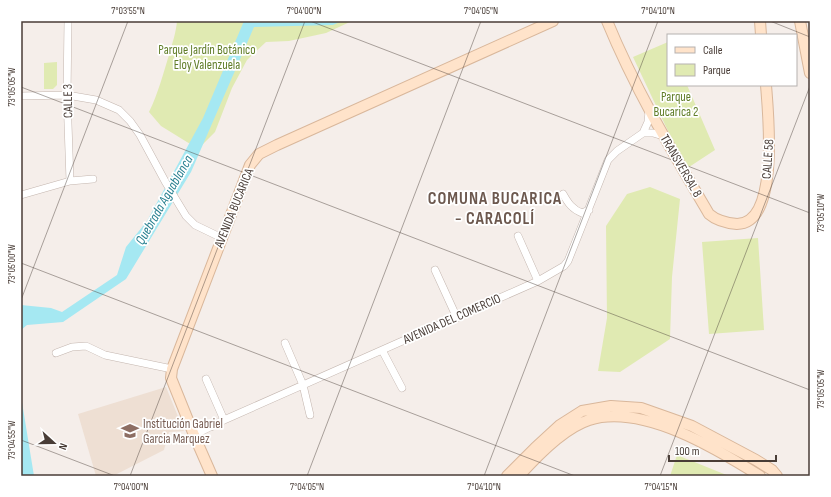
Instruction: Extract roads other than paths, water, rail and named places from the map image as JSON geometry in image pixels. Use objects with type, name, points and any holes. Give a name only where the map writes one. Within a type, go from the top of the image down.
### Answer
[{"type":"main road","name":"AVENIDA BUCARICA","points":[[172,369],[247,171],[259,154],[553,21]]},
{"type":"main road","name":"TRANSVERSAL 8","points":[[607,21],[649,111],[709,214],[715,219],[729,224],[742,224]]},
{"type":"main road","points":[[760,21],[761,34]]},
{"type":"main road","points":[[800,21],[810,74]]},
{"type":"main road","name":"CALLE 58","points":[[742,224],[752,219],[758,210],[764,196],[767,182],[770,130],[766,86]]},
{"type":"main road","points":[[172,369],[171,378],[212,476]]},
{"type":"main road","points":[[507,476],[560,425],[582,411],[610,406],[641,408],[692,426],[756,460],[772,470],[777,476]]},
{"type":"main road","points":[[518,476],[538,455],[569,430],[588,420],[606,415],[632,416],[672,429],[733,459],[760,476]]},
{"type":"street","name":"CALLE 3","points":[[68,21],[67,95],[70,181]]},
{"type":"street","points":[[21,96],[67,95],[96,100],[119,110],[130,121],[140,135],[186,216],[195,225],[222,238]]},
{"type":"street","points":[[649,111],[648,122],[643,133],[653,133],[663,136]]},
{"type":"street","name":"AVENIDA DEL COMERCIO","points":[[194,436],[224,420],[538,281],[564,266],[568,261],[608,160],[643,133]]},
{"type":"street","points":[[21,195],[70,181],[94,179]]},
{"type":"street","points":[[563,194],[568,204],[576,211],[582,213],[588,210]]},
{"type":"street","points":[[518,236],[538,281]]},
{"type":"street","points":[[435,270],[457,318]]},
{"type":"street","points":[[285,342],[303,385],[310,415]]},
{"type":"street","points":[[56,353],[72,347],[86,346],[105,355],[172,369]]},
{"type":"street","points":[[382,350],[402,388]]},
{"type":"street","points":[[206,379],[224,420]]},
{"type":"street","points":[[188,420],[211,427]]},
{"type":"water","name":"Quebrada Aguablanca","points":[[244,21],[342,21],[333,25],[254,27],[191,172],[126,279],[63,322],[27,325],[21,330],[21,305],[51,308],[62,312],[117,275],[126,247],[147,221],[203,118]]},
{"type":"water","points":[[21,396],[34,476],[21,476]]},
{"type":"place","name":"Institución Gabriel Garcia Marquez","points":[[130,431]]},
{"type":"district","name":"COMUNA BUCARICA - CARACOLÍ","points":[[495,209]]},
{"type":"park label","name":"Parque Jardín Botánico Eloy Valenzuela","points":[[207,58]]},
{"type":"park label","name":"Parque Bucarica 2","points":[[676,104]]}]
